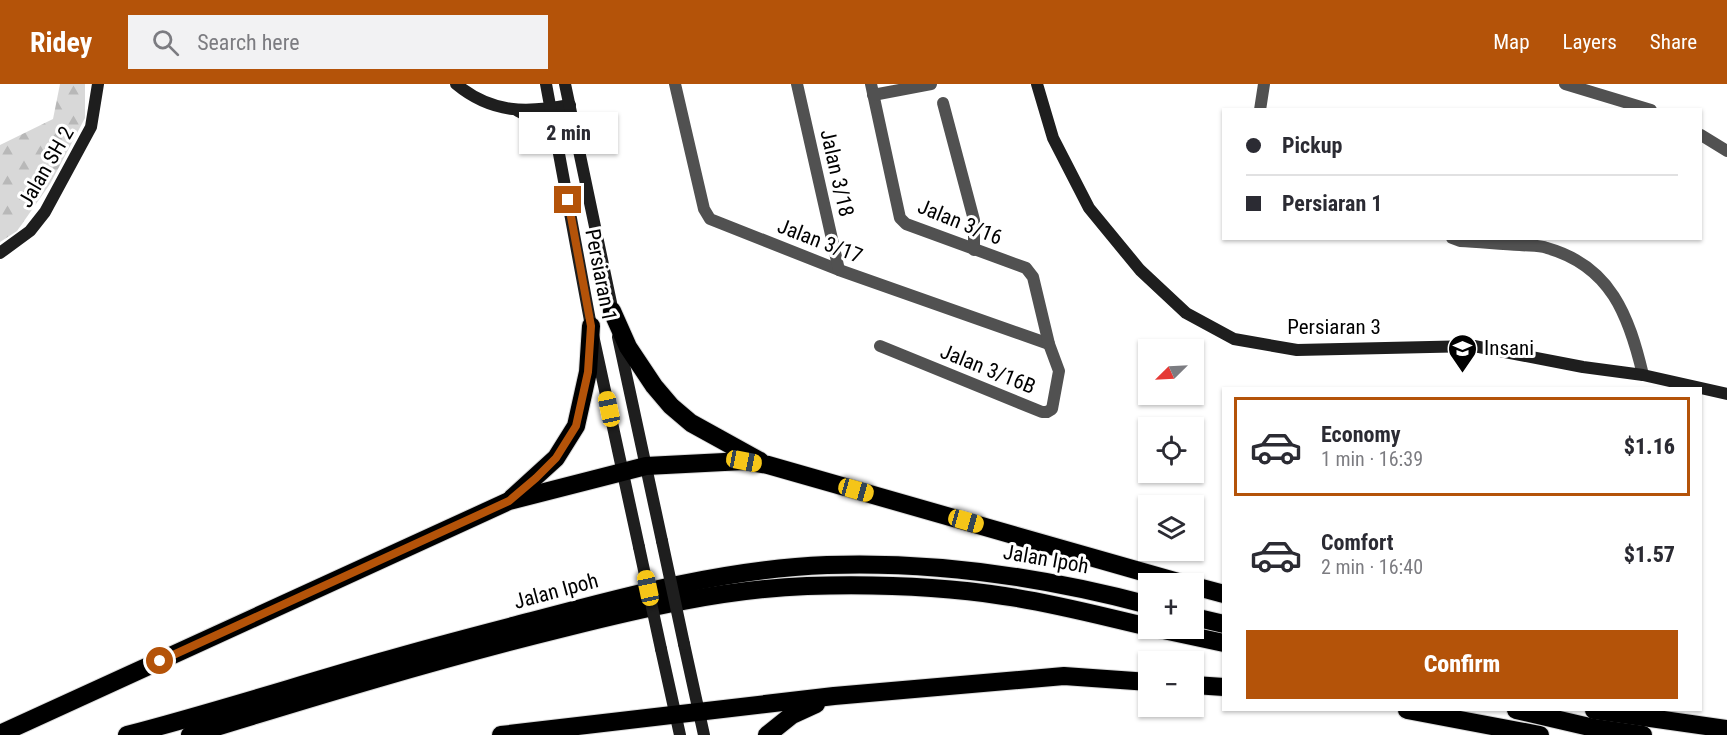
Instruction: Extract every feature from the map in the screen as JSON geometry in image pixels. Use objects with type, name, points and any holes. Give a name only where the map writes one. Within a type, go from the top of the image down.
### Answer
[{"type":"highway","points":[[612,311],[628,347],[654,386],[671,406],[691,423],[726,440],[768,465]]},
{"type":"highway","points":[[509,501],[556,458],[576,426],[588,372],[591,326]]},
{"type":"highway","points":[[0,734],[509,501],[646,466],[744,461],[768,465],[1146,573]]},
{"type":"highway","name":"Jalan Ipoh","points":[[127,735],[380,662],[662,586],[736,573],[824,565],[874,564],[948,568],[1016,576],[1077,587],[1138,602]]},
{"type":"highway","name":"Jalan Ipoh","points":[[190,735],[496,645],[609,617],[727,594],[805,586],[917,587],[1003,595],[1138,624]]},
{"type":"highway","points":[[1204,589],[1222,593]]},
{"type":"highway","points":[[1204,619],[1222,624]]},
{"type":"highway","points":[[1204,639],[1222,643]]},
{"type":"highway","points":[[501,735],[834,696],[1064,676],[1138,681]]},
{"type":"highway","points":[[1204,686],[1222,687]]},
{"type":"highway","points":[[767,735],[792,715],[834,696]]},
{"type":"highway","points":[[1412,711],[1540,735]]},
{"type":"highway","points":[[1520,711],[1594,728],[1642,735]]},
{"type":"highway","points":[[1601,711],[1726,729]]},
{"type":"highway","points":[[1660,711],[1726,729]]},
{"type":"highway","points":[[533,735],[567,735]]},
{"type":"main road","name":"Jalan SH 2","points":[[0,253],[30,231],[45,212],[91,128],[98,84]]},
{"type":"main road","points":[[456,84],[480,99],[518,111],[536,120],[548,131],[560,158]]},
{"type":"main road","name":"Persiaran 1","points":[[546,84],[591,326],[680,735]]},
{"type":"main road","name":"Persiaran 1","points":[[565,84],[704,735]]},
{"type":"main road","name":"Persiaran 3","points":[[1037,84],[1053,138],[1089,208],[1140,270],[1186,313],[1234,339],[1298,350],[1474,346],[1583,367],[1643,375],[1696,387]]},
{"type":"main road","points":[[518,111],[570,105]]},
{"type":"main road","name":"Persiaran 3","points":[[1702,388],[1727,394]]},
{"type":"street","name":"Jalan 3/17","points":[[675,84],[704,209],[710,219],[839,270],[1049,344]]},
{"type":"street","name":"Jalan 3/18","points":[[797,84],[839,270]]},
{"type":"street","points":[[872,90],[931,84]]},
{"type":"street","points":[[1260,108],[1264,84]]},
{"type":"street","points":[[1565,84],[1644,108]]},
{"type":"street","name":"Jalan 3/16","points":[[872,90],[896,210],[900,218],[906,224],[1026,268],[1033,277],[1049,344]]},
{"type":"street","points":[[943,102],[974,220],[974,250]]},
{"type":"street","points":[[1702,136],[1727,151]]},
{"type":"street","points":[[1457,240],[1546,247],[1585,265],[1598,275],[1623,310],[1637,349],[1643,375]]},
{"type":"street","name":"Jalan 3/16B","points":[[880,346],[1041,412],[1047,412],[1052,409],[1059,371],[1049,344]]},
{"type":"green space","points":[[60,84],[85,84],[85,118],[50,184],[17,231],[0,242],[0,145],[53,119]]},
{"type":"place","name":"Insani","points":[[1463,374]]},
{"type":"route","points":[[160,661],[509,501],[556,458],[576,426],[588,372],[591,326],[568,200]]}]
